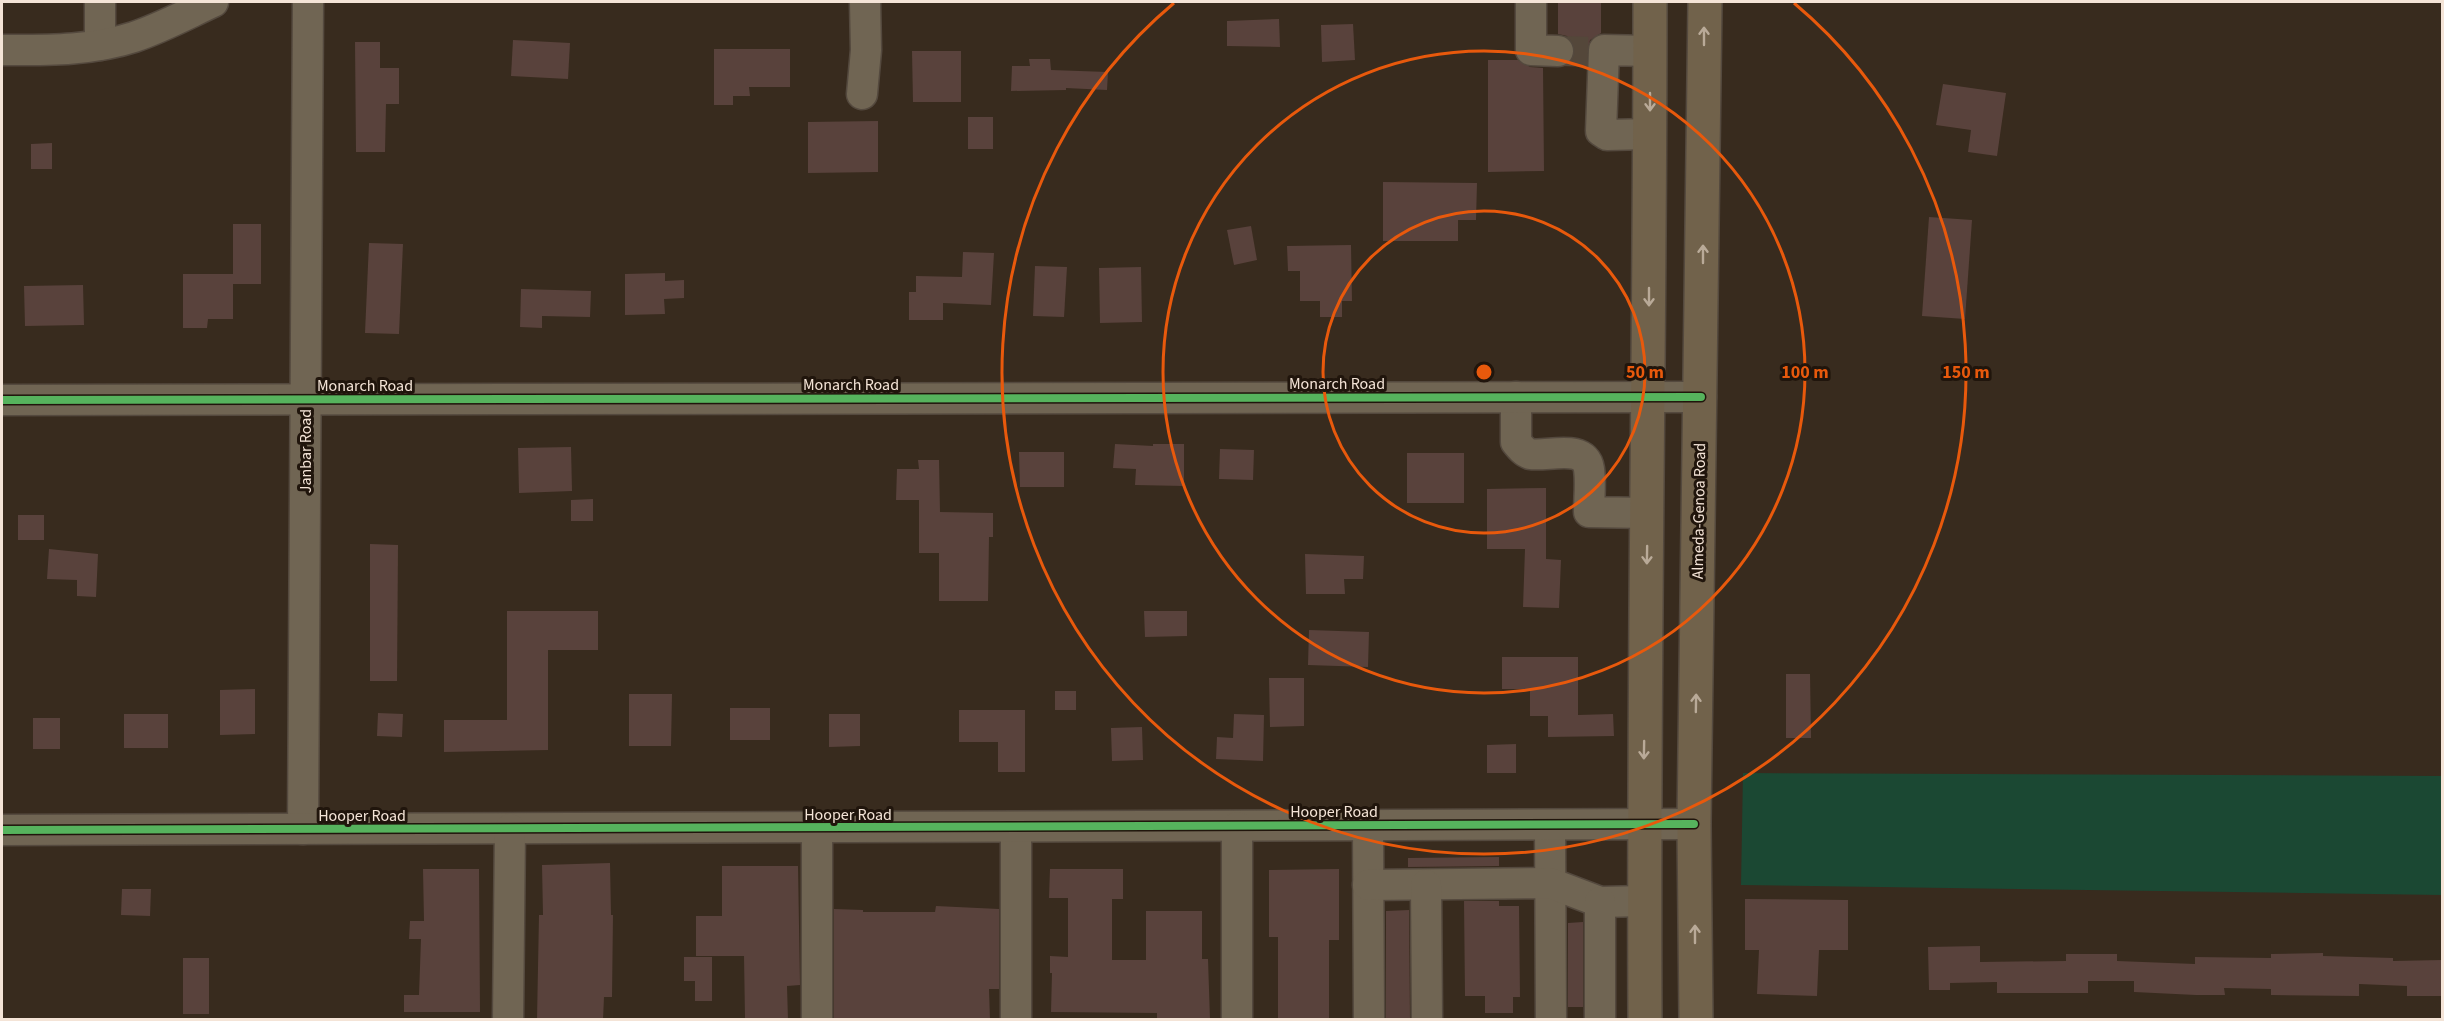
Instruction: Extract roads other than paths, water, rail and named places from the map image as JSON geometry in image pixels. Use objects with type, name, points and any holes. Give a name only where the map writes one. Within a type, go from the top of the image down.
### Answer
[{"type":"main road","points":[[1645,1020],[1643,824],[1649,397],[1650,2]]},
{"type":"main road","name":"Almeda-Genoa Road","points":[[1696,1020],[1694,824],[1705,2]]},
{"type":"street","points":[[100,2],[100,45]]},
{"type":"street","points":[[2,50],[59,50],[100,45],[153,30],[213,2]]},
{"type":"street","name":"Janbar Road","points":[[303,829],[308,2]]},
{"type":"street","points":[[862,94],[866,61],[865,2]]},
{"type":"street","points":[[1531,2],[1532,50],[1558,51]]},
{"type":"street","points":[[1650,51],[1605,49],[1602,52],[1601,131],[1606,135],[1650,135]]},
{"type":"street","points":[[1516,397],[1516,442],[1522,450],[1530,454],[1575,454],[1584,458],[1589,467],[1589,512],[1647,513]]},
{"type":"street","name":"Monarch Road","points":[[2,400],[1701,397]]},
{"type":"street","name":"Hooper Road","points":[[2,830],[817,829],[1694,824]]},
{"type":"street","points":[[1550,825],[1551,1020]]},
{"type":"street","points":[[1237,826],[1237,1020]]},
{"type":"street","points":[[1368,826],[1369,1020]]},
{"type":"street","points":[[1016,828],[1016,1020]]},
{"type":"street","points":[[508,1020],[510,829]]},
{"type":"street","points":[[817,829],[817,1020]]},
{"type":"street","points":[[1368,885],[1550,883],[1600,902],[1644,902]]},
{"type":"street","points":[[1426,885],[1427,1020]]},
{"type":"street","points":[[1600,902],[1600,1020]]},
{"type":"street","points":[[1600,981],[1644,981]]},
{"type":"tunnel","points":[[1558,51],[1601,52]]}]
